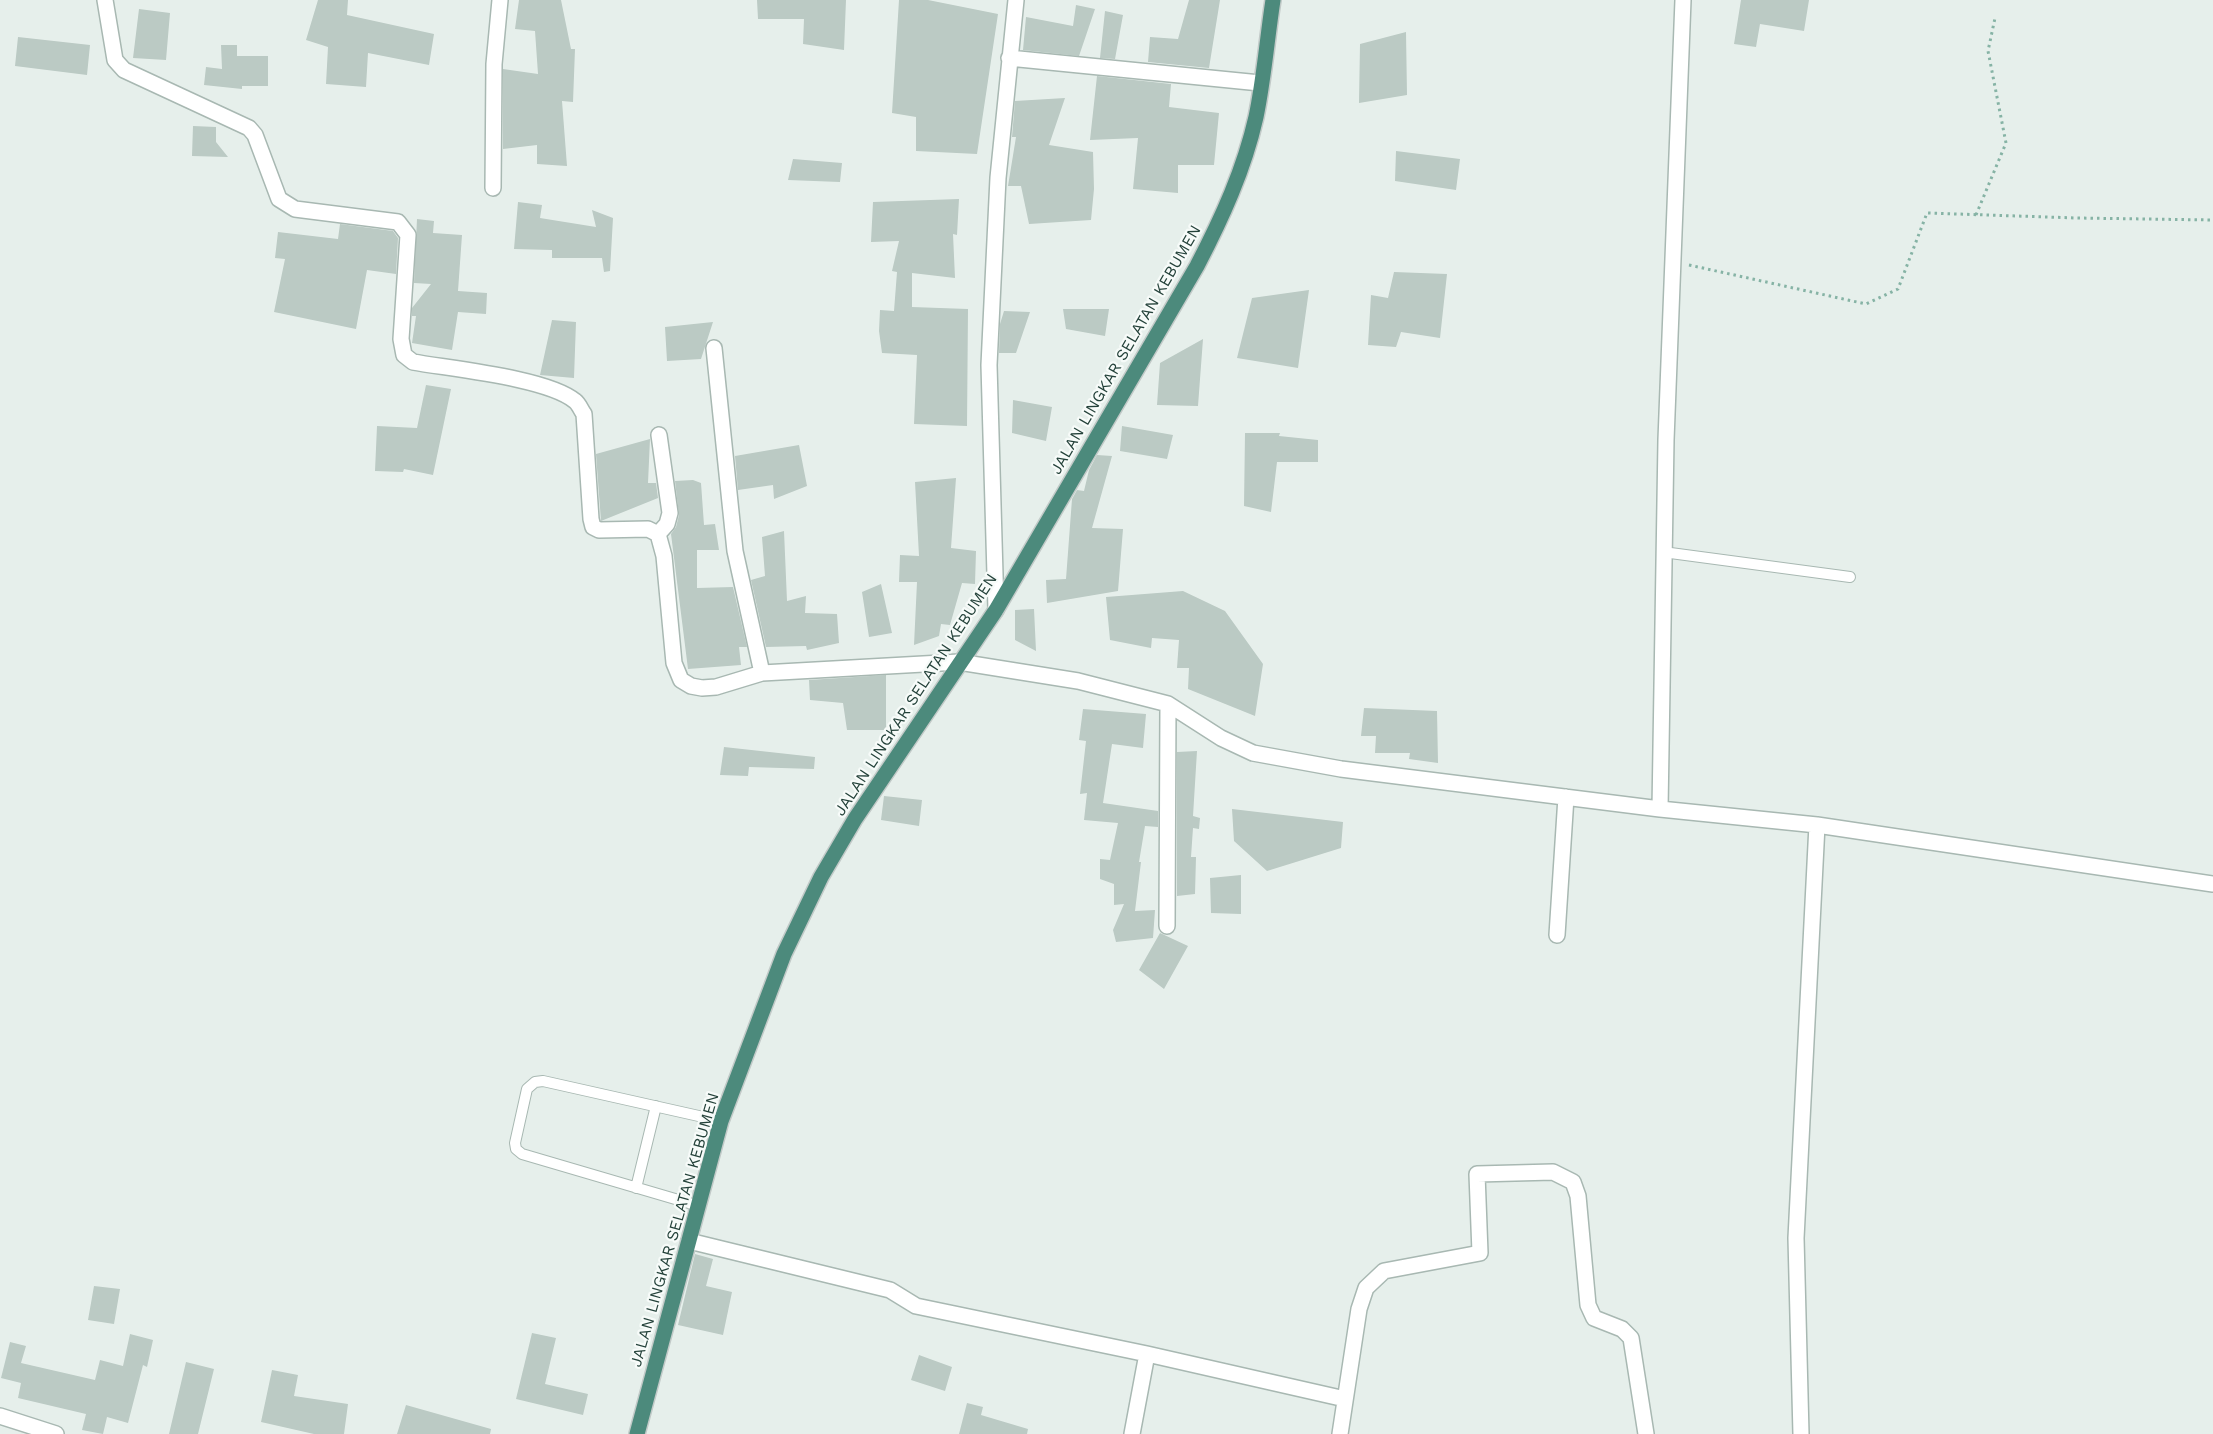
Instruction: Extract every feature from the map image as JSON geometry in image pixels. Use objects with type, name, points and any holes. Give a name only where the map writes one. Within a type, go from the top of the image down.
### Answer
[{"type":"highway","name":"JALAN LINGKAR SELATAN KEBUMEN","points":[[636,1434],[690,1241],[721,1120],[784,954],[822,877],[855,819],[959,662],[996,610],[1197,266],[1226,211],[1256,117],[1273,0]]},
{"type":"street","points":[[106,0],[115,60],[124,70],[249,128],[255,135],[279,198],[284,204],[295,210],[398,222],[404,227],[408,235],[401,339],[404,355],[413,362],[536,383],[559,392],[576,402],[584,414],[593,527],[599,530],[648,530],[658,534]]},
{"type":"street","points":[[493,188],[494,64],[500,0]]},
{"type":"street","points":[[996,610],[989,365],[998,178],[1016,0]]},
{"type":"street","points":[[1660,808],[1663,552],[1683,0]]},
{"type":"street","points":[[1009,58],[1260,83]]},
{"type":"street","points":[[714,348],[736,551],[762,673]]},
{"type":"street","points":[[658,435],[670,513],[667,524],[658,534]]},
{"type":"street","points":[[658,534],[664,556],[674,663],[681,680],[691,686],[702,688],[716,687],[762,673],[959,662],[1078,681],[1168,704],[1221,738],[1253,753],[1341,769],[1566,797],[1817,825],[2213,884]]},
{"type":"street","points":[[1167,926],[1168,704]]},
{"type":"street","points":[[1557,935],[1566,797]]},
{"type":"street","points":[[1801,1434],[1796,1238],[1817,825]]},
{"type":"street","points":[[1340,1434],[1359,1309],[1366,1288],[1384,1271],[1480,1253],[1476,1174],[1553,1172],[1573,1182],[1578,1196],[1588,1305],[1594,1318],[1622,1329],[1631,1338],[1646,1434]]},
{"type":"street","points":[[690,1241],[890,1290],[916,1306],[1147,1354],[1346,1399]]},
{"type":"street","points":[[1132,1434],[1147,1354]]},
{"type":"street","points":[[0,1416],[56,1434]]},
{"type":"lane","points":[[1663,552],[1850,577]]},
{"type":"lane","points":[[699,1206],[522,1154],[516,1149],[515,1143],[527,1089],[535,1082],[543,1081],[721,1120]]},
{"type":"lane","points":[[636,1188],[656,1106]]},
{"type":"path","points":[[1976,215],[2006,143],[1988,52],[1995,18]]},
{"type":"path","points":[[1673,262],[1866,304],[1898,289],[1927,213],[2213,220]]},
{"type":"building","points":[[318,0],[348,0],[347,15],[434,34],[429,65],[368,53],[366,87],[326,84],[328,47],[306,40]]},
{"type":"building","points":[[519,0],[561,0],[571,49],[575,49],[573,102],[562,101],[567,166],[537,164],[537,145],[503,149],[503,69],[538,74],[535,31],[515,29]]},
{"type":"building","points":[[757,0],[846,0],[844,50],[803,44],[804,19],[758,19]]},
{"type":"building","points":[[899,0],[928,0],[998,14],[977,154],[916,151],[916,117],[892,113]]},
{"type":"building","points":[[1189,0],[1220,0],[1209,68],[1148,62],[1150,37],[1178,39]]},
{"type":"building","points":[[1741,0],[1809,0],[1804,31],[1760,24],[1756,47],[1734,44]]},
{"type":"building","points":[[1076,5],[1095,9],[1079,56],[1023,50],[1026,17],[1073,26]]},
{"type":"building","points":[[139,9],[170,13],[166,60],[133,58]]},
{"type":"building","points":[[1105,11],[1123,15],[1115,59],[1100,58]]},
{"type":"building","points":[[1406,32],[1407,95],[1359,103],[1360,44]]},
{"type":"building","points":[[18,37],[90,45],[87,75],[15,66]]},
{"type":"building","points":[[221,45],[237,45],[237,56],[268,56],[268,86],[242,86],[242,89],[204,85],[206,67],[222,69]]},
{"type":"building","points":[[1097,76],[1171,84],[1169,107],[1219,113],[1214,165],[1178,165],[1178,193],[1133,189],[1138,138],[1090,140]]},
{"type":"building","points":[[1065,98],[1049,145],[1093,152],[1094,189],[1091,220],[1029,224],[1021,186],[1008,186],[1016,137],[1012,137],[1015,101]]},
{"type":"building","points":[[193,126],[216,127],[216,142],[228,157],[192,156]]},
{"type":"building","points":[[1396,151],[1460,159],[1456,190],[1395,181]]},
{"type":"building","points":[[793,159],[842,163],[840,182],[788,180]]},
{"type":"building","points":[[959,199],[957,235],[953,234],[955,278],[912,273],[912,307],[968,309],[967,426],[914,424],[917,355],[882,353],[879,331],[880,310],[894,311],[897,272],[892,271],[899,241],[871,242],[873,202]]},
{"type":"building","points":[[518,202],[542,205],[540,218],[596,227],[592,210],[613,218],[610,271],[604,272],[602,258],[552,258],[552,250],[514,249]]},
{"type":"building","points":[[417,219],[434,221],[433,233],[462,235],[458,291],[487,293],[486,314],[458,312],[452,350],[412,343],[416,316],[412,316],[412,308],[431,284],[414,283]]},
{"type":"building","points":[[340,224],[393,231],[398,238],[396,274],[367,270],[356,329],[274,312],[285,259],[275,258],[278,232],[338,239]]},
{"type":"building","points":[[1394,272],[1447,274],[1440,338],[1401,332],[1396,347],[1368,345],[1371,295],[1388,298]]},
{"type":"building","points":[[1309,290],[1298,368],[1237,358],[1252,298]]},
{"type":"building","points":[[1063,309],[1109,309],[1105,336],[1066,329]]},
{"type":"building","points":[[1004,311],[1030,312],[1016,353],[999,353],[1000,324]]},
{"type":"building","points":[[552,320],[576,322],[574,378],[540,375]]},
{"type":"building","points":[[713,322],[701,359],[667,361],[665,327]]},
{"type":"building","points":[[1203,339],[1198,406],[1157,405],[1160,363]]},
{"type":"building","points":[[426,385],[451,389],[433,475],[404,469],[403,472],[375,471],[377,426],[417,428]]},
{"type":"building","points":[[1013,400],[1052,407],[1046,441],[1012,433]]},
{"type":"building","points":[[1122,426],[1173,435],[1167,459],[1120,451]]},
{"type":"building","points":[[1245,433],[1280,433],[1279,436],[1318,440],[1318,462],[1277,462],[1271,512],[1244,506]]},
{"type":"building","points":[[650,439],[648,483],[656,483],[658,498],[601,521],[596,454]]},
{"type":"building","points":[[799,445],[807,486],[774,499],[773,485],[738,490],[735,456]]},
{"type":"building","points":[[1097,455],[1112,456],[1092,528],[1123,529],[1118,591],[1047,603],[1046,580],[1066,579],[1072,499],[1077,490],[1084,491],[1089,470]]},
{"type":"building","points":[[956,478],[951,548],[976,551],[975,584],[962,583],[950,625],[941,624],[939,636],[914,645],[917,582],[899,582],[900,555],[919,556],[915,482]]},
{"type":"building","points":[[693,480],[701,483],[704,525],[715,524],[719,550],[697,550],[697,588],[733,587],[747,647],[739,647],[741,665],[688,669],[671,534],[676,527],[679,515],[675,481]]},
{"type":"building","points":[[784,531],[787,601],[806,596],[805,613],[837,614],[839,643],[807,650],[806,646],[766,647],[751,580],[765,576],[762,537]]},
{"type":"building","points":[[881,584],[892,633],[869,637],[862,592]]},
{"type":"building","points":[[1183,591],[1225,611],[1263,664],[1255,716],[1188,689],[1189,668],[1177,668],[1179,640],[1152,638],[1151,648],[1110,640],[1106,597]]},
{"type":"building","points":[[1034,609],[1036,651],[1015,640],[1015,610]]},
{"type":"building","points":[[886,675],[886,730],[847,730],[843,703],[810,700],[809,680]]},
{"type":"building","points":[[1364,708],[1437,711],[1438,763],[1409,759],[1410,753],[1375,753],[1376,736],[1361,736]]},
{"type":"building","points":[[1083,709],[1146,714],[1143,748],[1112,744],[1103,803],[1158,811],[1158,827],[1145,826],[1139,862],[1141,862],[1135,911],[1155,910],[1153,938],[1116,942],[1113,930],[1124,904],[1114,905],[1114,884],[1100,879],[1100,859],[1110,860],[1118,823],[1084,820],[1087,793],[1080,794],[1086,741],[1079,740]]},
{"type":"building","points":[[724,747],[815,757],[814,769],[749,767],[748,776],[720,775]]},
{"type":"building","points":[[1197,751],[1193,816],[1200,818],[1199,829],[1193,828],[1191,857],[1196,857],[1195,894],[1177,896],[1177,752]]},
{"type":"building","points":[[884,796],[922,800],[919,826],[881,820]]},
{"type":"building","points":[[1232,809],[1343,822],[1341,848],[1267,871],[1234,841]]},
{"type":"building","points":[[1241,875],[1241,914],[1211,913],[1210,878]]},
{"type":"building","points":[[1160,933],[1188,946],[1164,989],[1139,970]]},
{"type":"building","points":[[695,1254],[713,1259],[706,1286],[732,1292],[723,1335],[678,1325]]},
{"type":"building","points":[[94,1286],[120,1289],[114,1324],[88,1320]]},
{"type":"building","points":[[532,1333],[556,1338],[545,1384],[588,1394],[583,1415],[516,1399]]},
{"type":"building","points":[[130,1334],[153,1340],[147,1367],[143,1365],[128,1423],[107,1417],[103,1434],[82,1430],[86,1414],[18,1398],[21,1383],[1,1378],[10,1342],[26,1346],[21,1363],[95,1380],[100,1360],[123,1366]]},
{"type":"building","points":[[919,1355],[952,1367],[945,1391],[911,1380]]},
{"type":"building","points":[[186,1362],[214,1369],[198,1434],[169,1434]]},
{"type":"building","points":[[272,1370],[298,1375],[294,1396],[348,1404],[344,1434],[314,1434],[261,1422]]},
{"type":"building","points":[[967,1403],[983,1407],[981,1415],[1028,1429],[1027,1434],[959,1434]]},
{"type":"building","points":[[406,1405],[491,1429],[490,1434],[397,1434]]}]
